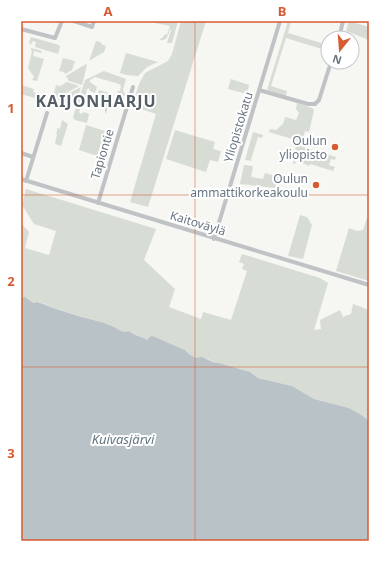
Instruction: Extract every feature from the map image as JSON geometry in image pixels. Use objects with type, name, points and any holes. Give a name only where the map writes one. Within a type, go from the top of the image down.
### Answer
[{"type":"street","points":[[21,28],[55,38],[62,21]]},
{"type":"street","points":[[74,21],[92,26],[94,21]]},
{"type":"street","name":"Yliopistokatu","points":[[214,239],[280,21]]},
{"type":"street","points":[[259,90],[308,104],[315,104],[320,100],[329,70]]},
{"type":"street","name":"Tapiontie","points":[[98,203],[133,87]]},
{"type":"street","points":[[26,181],[47,113]]},
{"type":"street","points":[[21,153],[33,157]]},
{"type":"street","name":"Kaitoväylä","points":[[21,180],[369,285]]},
{"type":"shaded area","points":[[155,21],[167,21],[174,23],[175,21],[178,21],[172,43],[167,43],[170,29],[168,36],[164,40],[159,40],[165,34],[167,35],[170,26],[155,23]]},
{"type":"shaded area","points":[[181,21],[206,21],[148,207],[130,202],[156,114],[132,106],[139,84],[145,73],[168,61],[172,54]]},
{"type":"shaded area","points":[[288,21],[291,21],[288,33],[320,43],[320,49],[286,38],[271,86],[287,91],[286,96],[267,90]]},
{"type":"shaded area","points":[[349,21],[369,27],[369,40],[360,36],[360,30],[346,30]]},
{"type":"shaded area","points":[[31,37],[59,45],[60,47],[58,54],[35,47],[36,42],[32,41],[31,45],[29,43]]},
{"type":"shaded area","points":[[96,41],[106,46],[104,52],[89,61]]},
{"type":"shaded area","points":[[31,48],[42,51],[41,53],[34,51],[33,56],[44,59],[37,81],[32,80],[34,77],[28,68],[32,51]]},
{"type":"shaded area","points":[[126,53],[158,62],[147,67],[138,76],[127,75],[120,73]]},
{"type":"shaded area","points":[[63,58],[75,61],[72,70],[65,74],[64,72],[59,71]]},
{"type":"shaded area","points":[[86,64],[82,85],[69,81],[66,76]]},
{"type":"shaded area","points":[[104,71],[126,79],[123,90],[126,96],[117,93],[120,91],[121,86],[119,84],[95,77],[90,80],[90,82],[97,87],[95,93],[90,91],[89,88],[87,89],[82,109],[80,109],[79,112],[81,114],[84,112],[89,114],[87,123],[75,120],[73,117],[85,80]]},
{"type":"shaded area","points":[[231,79],[249,85],[247,94],[228,89]]},
{"type":"shaded area","points":[[67,82],[79,86],[55,99],[53,98],[56,85],[60,86]]},
{"type":"shaded area","points":[[21,85],[34,89],[33,92],[43,95],[42,100],[21,94]]},
{"type":"shaded area","points":[[81,87],[75,105],[58,100],[58,99]]},
{"type":"shaded area","points":[[99,90],[112,94],[106,114],[105,108],[94,105]]},
{"type":"shaded area","points":[[297,103],[314,110],[309,132],[305,131],[302,142],[269,132],[270,129],[276,130],[283,124],[285,117],[296,120],[299,113],[296,109]]},
{"type":"shaded area","points":[[62,120],[68,124],[61,146],[55,144],[57,128],[60,129]]},
{"type":"shaded area","points":[[86,125],[105,131],[97,156],[79,150]]},
{"type":"shaded area","points":[[175,130],[215,142],[213,149],[221,151],[218,162],[210,160],[206,172],[166,159]]},
{"type":"shaded area","points":[[253,132],[263,135],[262,138],[258,137],[251,160],[253,161],[245,160]]},
{"type":"shaded area","points":[[296,145],[336,157],[335,160],[331,159],[329,165],[335,167],[333,171],[310,164],[309,166],[296,160],[295,164],[293,164]]},
{"type":"shaded area","points":[[244,165],[253,166],[251,177],[263,179],[265,173],[279,177],[275,188],[240,184]]},
{"type":"shaded area","points":[[26,189],[156,229],[144,260],[175,289],[169,307],[201,319],[203,312],[231,320],[247,271],[242,269],[244,264],[239,262],[242,254],[320,278],[328,283],[314,330],[321,329],[320,320],[340,310],[343,317],[351,314],[353,304],[369,310],[369,421],[349,408],[314,399],[292,386],[258,378],[250,372],[215,363],[208,359],[196,358],[185,350],[155,337],[147,340],[129,331],[121,331],[103,322],[66,312],[39,302],[33,303],[21,297],[21,223],[29,232],[25,248],[49,255],[56,231],[34,224],[22,205]]},
{"type":"shaded area","points":[[300,215],[307,217],[312,225],[303,259],[288,256]]},
{"type":"shaded area","points":[[369,217],[369,281],[336,271],[349,228],[357,231],[363,230],[367,218]]},
{"type":"water","name":"Kuivasjärvi","points":[[21,297],[25,297],[33,303],[38,302],[66,312],[103,322],[121,331],[129,331],[147,340],[151,336],[155,337],[185,350],[196,358],[202,357],[215,363],[250,372],[258,378],[292,386],[314,399],[349,408],[363,416],[369,421],[369,541],[21,541]]},
{"type":"place","name":"Oulun yliopisto","points":[[335,147]]},
{"type":"place","name":"Oulun ammattikorkeakoulu","points":[[316,185]]},
{"type":"district","name":"KAIJONHARJU","points":[[96,101]]}]
